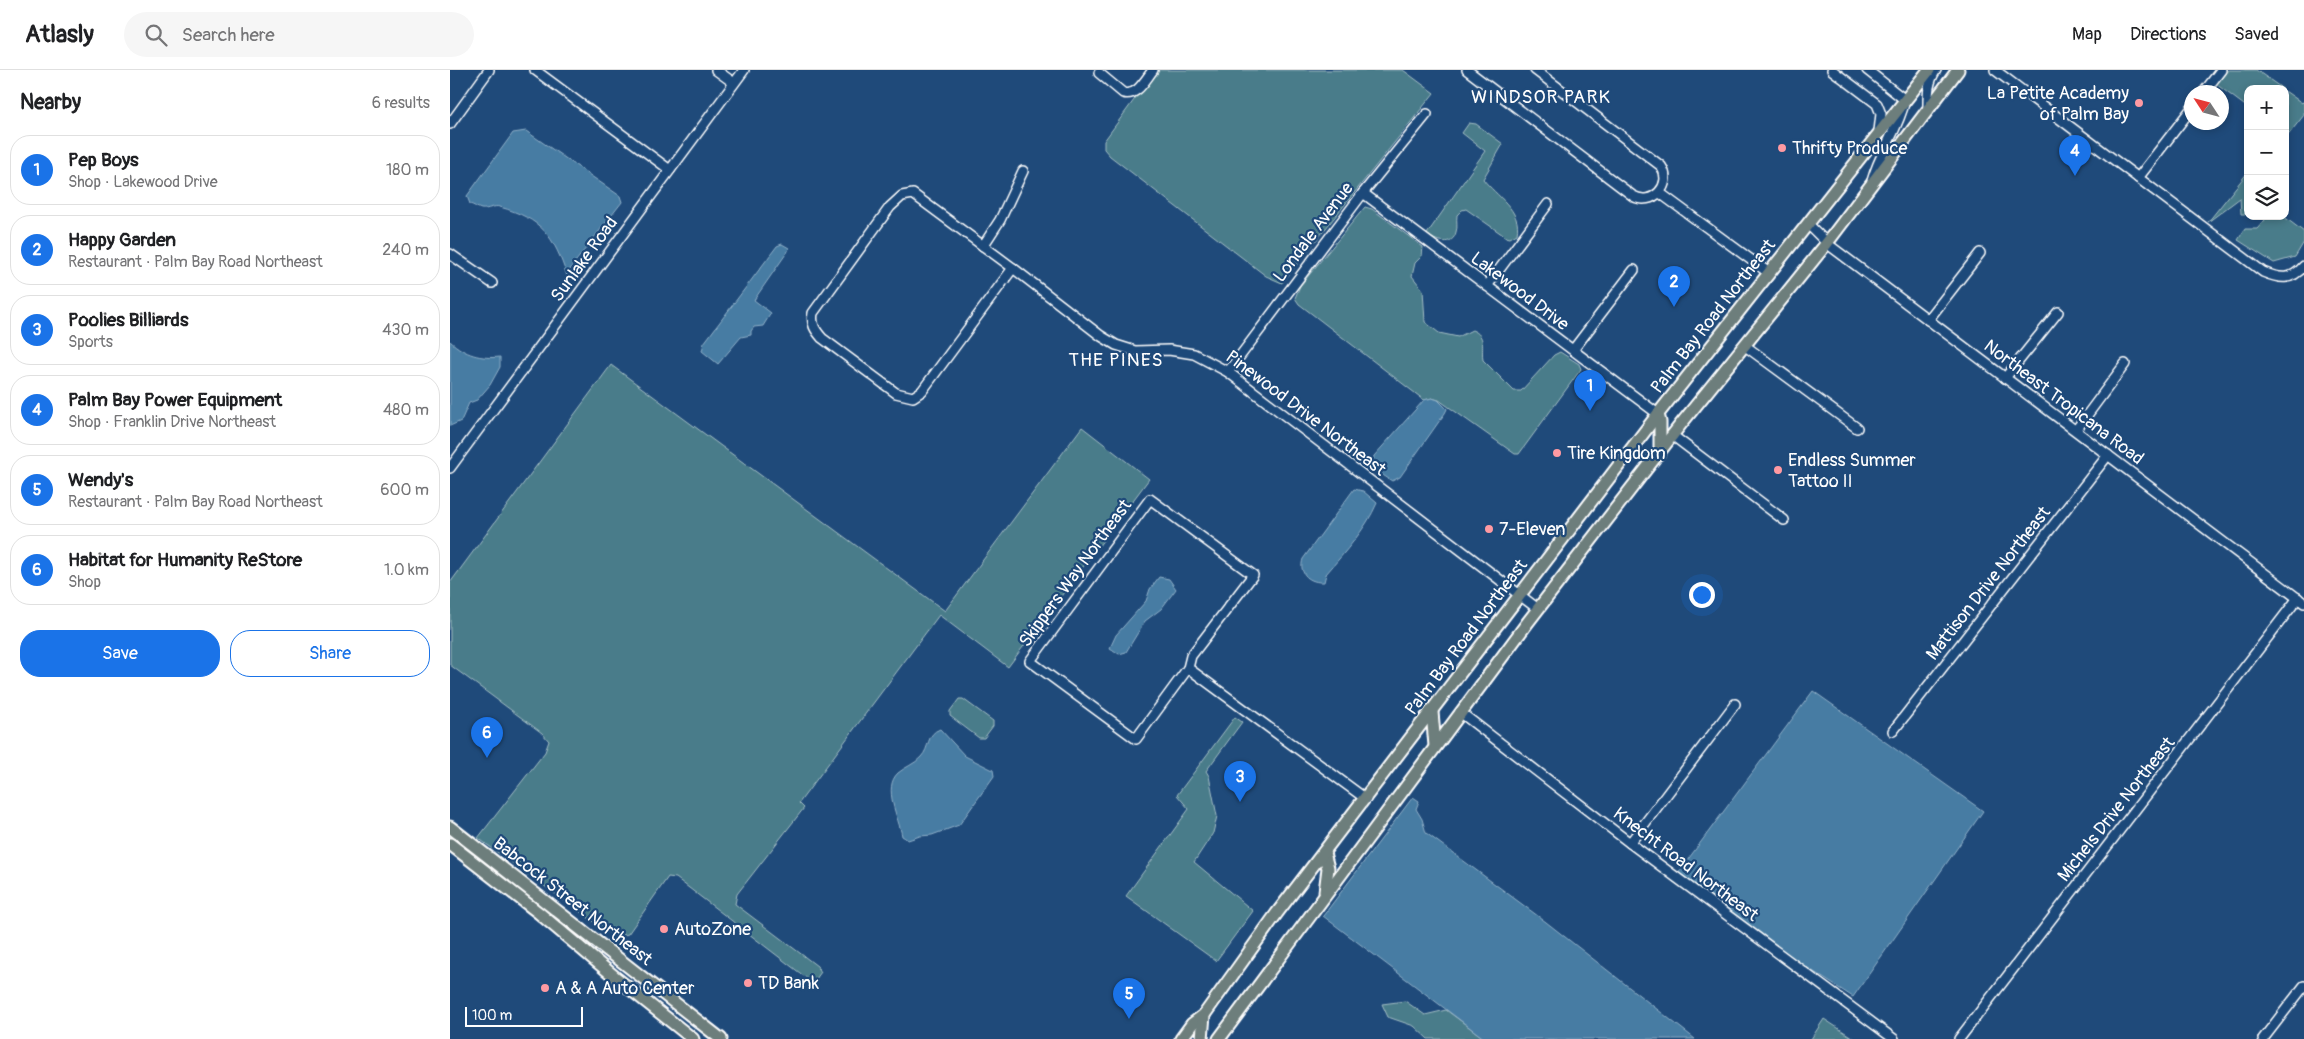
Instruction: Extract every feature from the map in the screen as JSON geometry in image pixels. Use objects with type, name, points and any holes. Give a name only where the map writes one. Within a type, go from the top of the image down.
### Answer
[{"type":"main road","name":"Palm Bay Road Northeast","points":[[1182,1039],[1192,1024],[1204,1015],[1277,913],[1366,799],[1666,403],[1929,70]]},
{"type":"main road","points":[[1219,1039],[1460,712],[1672,435],[1827,243],[1958,70]]},
{"type":"main road","points":[[1666,403],[1666,419],[1672,435]]},
{"type":"main road","points":[[1658,414],[1660,451]]},
{"type":"main road","points":[[1432,712],[1435,746]]},
{"type":"main road","name":"Babcock Street Northeast","points":[[450,827],[510,872],[721,1039]]},
{"type":"main road","name":"Babcock Street Northeast","points":[[450,844],[540,913],[634,993],[693,1039]]},
{"type":"main road","points":[[1324,853],[1328,868],[1325,894]]},
{"type":"main road","points":[[634,993],[667,998]]},
{"type":"main road","points":[[654,1009],[690,1015]]},
{"type":"main road","points":[[1202,1039],[1204,1015]]},
{"type":"street","points":[[450,124],[489,70]]},
{"type":"street","points":[[534,70],[670,170]]},
{"type":"street","points":[[716,70],[734,84]]},
{"type":"street","name":"Sunlake Road","points":[[450,468],[744,70]]},
{"type":"street","points":[[1099,73],[1123,93],[1127,94],[1135,92],[1153,70]]},
{"type":"street","points":[[1467,70],[1633,196],[1643,200],[1660,193],[1665,181],[1664,170],[1661,166],[1535,70]]},
{"type":"street","points":[[1832,70],[1877,104],[1882,114],[1882,122],[1878,134]]},
{"type":"street","points":[[1867,70],[1905,100],[1900,121],[1877,161],[1871,186]]},
{"type":"street","points":[[1928,112],[1930,79],[1936,70]]},
{"type":"street","points":[[1995,70],[2263,272],[2281,279],[2297,274],[2304,266]]},
{"type":"street","points":[[2006,78],[2012,70]]},
{"type":"street","points":[[2209,85],[2221,70]]},
{"type":"street","name":"Londale Avenue","points":[[1228,372],[1363,193],[1427,114]]},
{"type":"street","points":[[2138,178],[2184,118]]},
{"type":"street","points":[[983,246],[1000,220],[1023,171]]},
{"type":"street","name":"Lakewood Drive","points":[[1363,193],[1658,414]]},
{"type":"street","points":[[1660,193],[1769,273]]},
{"type":"street","name":"Pinewood Drive Northeast","points":[[1013,268],[922,391],[913,397],[896,393],[822,338],[815,330],[812,320],[813,313],[890,207],[902,196],[913,194],[1013,268],[1101,336],[1136,351],[1169,350],[1194,354],[1228,372],[1538,610]]},
{"type":"street","points":[[1487,286],[1548,204]]},
{"type":"street","name":"Northeast Tropicana Road","points":[[1808,224],[1827,243],[2301,601]]},
{"type":"street","points":[[1928,320],[1980,252]]},
{"type":"street","points":[[450,254],[492,283]]},
{"type":"street","points":[[1573,350],[1634,270]]},
{"type":"street","points":[[2006,378],[2058,312]]},
{"type":"street","points":[[1744,345],[1857,428]]},
{"type":"street","points":[[2076,430],[2125,364]]},
{"type":"street","points":[[1672,435],[1784,520]]},
{"type":"street","name":"Mattison Drive Northeast","points":[[1893,731],[2108,454]]},
{"type":"street","name":"Skippers Way Northeast","points":[[1150,499],[1252,575],[1191,656],[1188,668],[1136,739],[1030,661],[1150,499]]},
{"type":"street","name":"Michels Drive Northeast","points":[[1959,1039],[2301,601]]},
{"type":"street","points":[[1188,668],[1366,799]]},
{"type":"street","points":[[1630,843],[1735,704]]},
{"type":"street","name":"Knecht Road Northeast","points":[[1460,712],[1630,843],[1894,1039]]},
{"type":"street","points":[[2263,1039],[2304,986]]},
{"type":"green space","points":[[1156,70],[1403,70],[1434,93],[1282,283],[1266,276],[1110,156],[1104,149],[1104,141]]},
{"type":"green space","points":[[2228,70],[2256,70],[2277,85],[2244,85],[2244,105],[2229,94],[2229,85],[2216,84]]},
{"type":"green space","points":[[2289,94],[2302,103],[2304,101],[2304,115],[2289,134]]},
{"type":"green space","points":[[1469,123],[1476,124],[1503,144],[1483,179],[1507,204],[1516,218],[1518,225],[1517,234],[1510,238],[1466,209],[1457,215],[1457,230],[1451,240],[1439,241],[1427,234],[1485,151],[1462,133]]},
{"type":"green space","points":[[2244,177],[2244,214],[2241,214],[2240,198],[2208,222]]},
{"type":"green space","points":[[1365,207],[1372,209],[1423,247],[1422,256],[1415,263],[1412,276],[1423,290],[1425,322],[1439,333],[1458,337],[1472,330],[1477,332],[1482,339],[1483,360],[1514,391],[1521,391],[1554,355],[1560,352],[1579,364],[1581,369],[1519,454],[1515,454],[1439,400],[1432,398],[1424,400],[1299,304],[1295,298],[1300,286]]},
{"type":"green space","points":[[2265,220],[2288,220],[2304,232],[2304,242],[2295,257],[2274,263],[2238,240],[2245,229],[2257,229]]},
{"type":"green space","points":[[611,365],[945,611],[1082,427],[1149,479],[1008,667],[939,615],[799,803],[804,808],[737,894],[735,904],[817,966],[821,972],[813,983],[676,878],[668,877],[628,934],[615,937],[478,838],[545,752],[549,741],[542,733],[450,665],[450,583]]},
{"type":"green space","points":[[959,699],[963,699],[993,721],[993,726],[984,738],[979,738],[950,716],[950,711]]},
{"type":"green space","points":[[1235,717],[1242,722],[1206,771],[1209,776],[1217,816],[1213,833],[1194,862],[1253,911],[1216,961],[1126,896],[1189,809],[1177,795]]},
{"type":"green space","points":[[1405,1001],[1425,1015],[1446,1010],[1485,1039],[1428,1039],[1414,1026],[1388,1017],[1382,1004]]},
{"type":"green space","points":[[1824,1019],[1855,1039],[1811,1039]]},
{"type":"water","points":[[526,131],[620,196],[622,202],[572,266],[567,276],[557,250],[544,231],[536,224],[526,217],[500,207],[480,209],[470,204],[467,196],[513,133]]},
{"type":"water","points":[[782,244],[789,248],[788,251],[754,300],[771,313],[763,326],[754,327],[751,335],[741,337],[718,364],[702,351],[704,343],[777,246]]},
{"type":"water","points":[[450,341],[467,353],[486,357],[500,357],[500,367],[490,385],[477,400],[469,403],[461,421],[450,426]]},
{"type":"water","points":[[1432,398],[1438,400],[1447,409],[1400,477],[1392,481],[1372,466],[1374,456],[1424,400]]},
{"type":"water","points":[[1354,489],[1363,491],[1377,503],[1367,522],[1326,574],[1324,582],[1314,581],[1306,576],[1302,569],[1303,559]]},
{"type":"water","points":[[1159,577],[1169,579],[1176,589],[1161,609],[1145,621],[1126,652],[1119,654],[1110,648],[1116,635],[1146,601],[1150,589]]},
{"type":"water","points":[[1813,691],[1983,811],[1853,997],[1672,881]]},
{"type":"water","points":[[940,729],[965,756],[993,770],[994,776],[959,825],[932,835],[908,840],[902,836],[891,795],[893,779],[898,773],[921,757],[932,734]]},
{"type":"water","points":[[1413,797],[1419,801],[1416,809],[1422,819],[1426,833],[1546,922],[1695,1039],[1485,1039],[1323,916]]},
{"type":"place","name":"La Petite Academy of Palm Bay","points":[[2139,103]]},
{"type":"place","name":"Thrifty Produce","points":[[1782,148]]},
{"type":"place","name":"Palm Bay Power Equipment","points":[[2075,176]]},
{"type":"place","name":"Happy Garden","points":[[1674,307]]},
{"type":"place","name":"Pep Boys","points":[[1590,411]]},
{"type":"place","name":"Tire Kingdom","points":[[1557,453]]},
{"type":"place","name":"Endless Summer Tattoo II","points":[[1778,470]]},
{"type":"place","name":"7-Eleven","points":[[1489,529]]},
{"type":"place","name":"Habitat for Humanity ReStore","points":[[487,758]]},
{"type":"place","name":"Poolies Billiards","points":[[1240,802]]},
{"type":"place","name":"AutoZone","points":[[664,929]]},
{"type":"place","name":"TD Bank","points":[[748,983]]},
{"type":"place","name":"A & A Auto Center","points":[[545,988]]},
{"type":"place","name":"Wendy's","points":[[1129,1019]]},
{"type":"district","name":"WINDSOR PARK","points":[[1541,96]]},
{"type":"district","name":"THE PINES","points":[[1116,359]]}]
